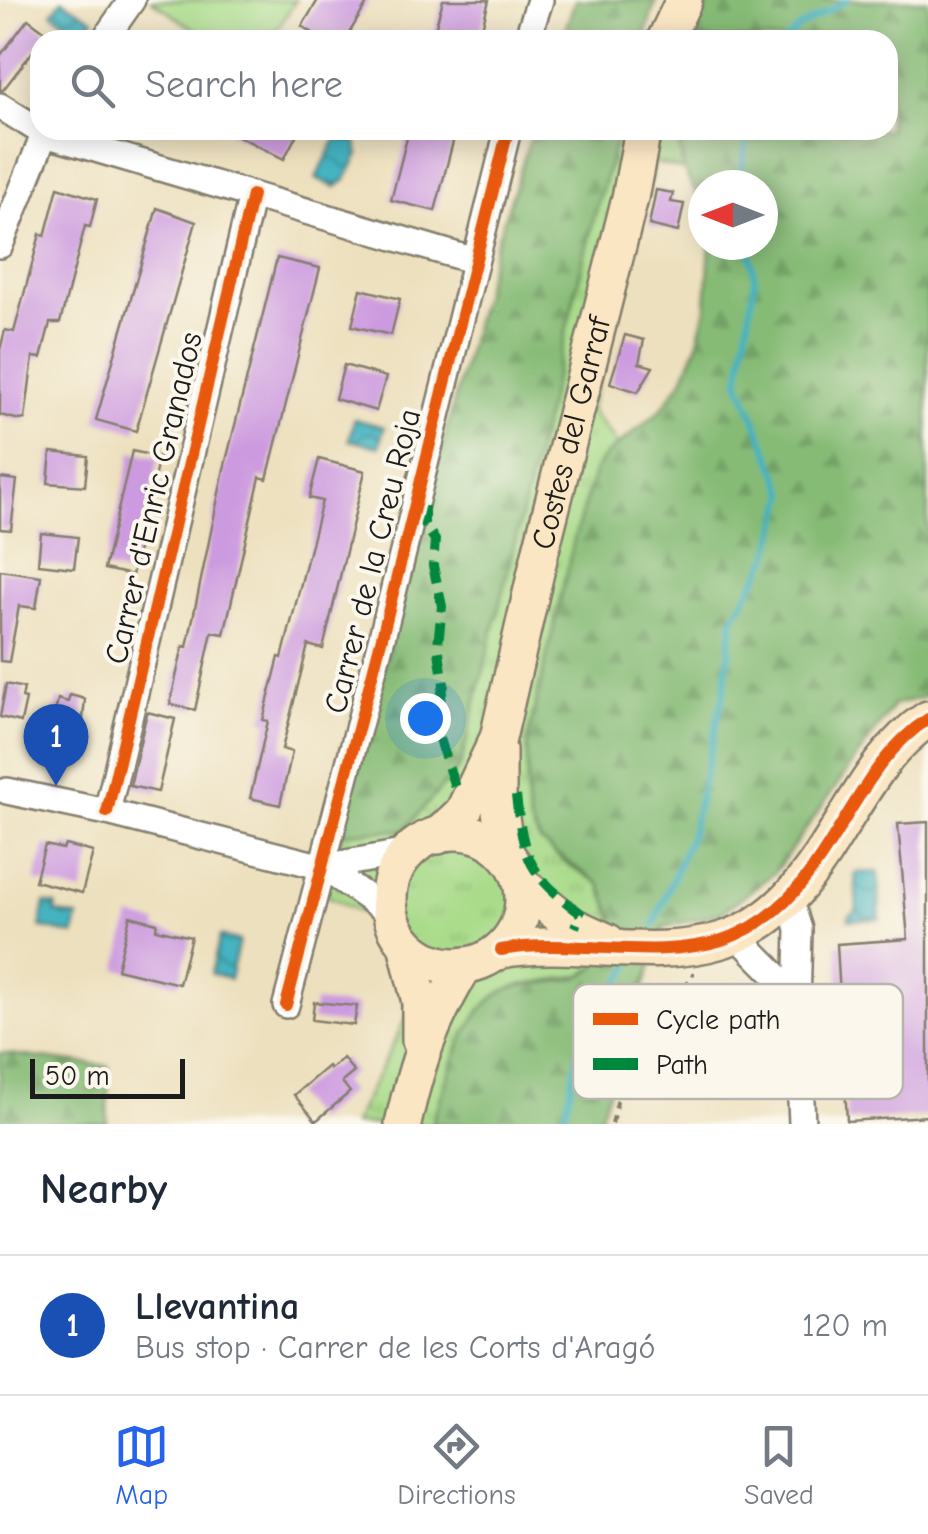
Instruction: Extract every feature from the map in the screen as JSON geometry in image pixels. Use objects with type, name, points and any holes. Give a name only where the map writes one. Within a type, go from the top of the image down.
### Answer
[{"type":"main road","points":[[670,30],[684,0]]},
{"type":"main road","name":"Costes del Garraf","points":[[498,738],[641,140]]},
{"type":"main road","points":[[398,929],[432,962],[465,966],[501,950],[540,945],[692,946],[737,934],[789,898],[824,854],[894,746],[928,719]]},
{"type":"main road","points":[[402,1124],[418,1061],[420,1002],[389,900],[392,875],[463,812],[498,738]]},
{"type":"main road","points":[[498,738],[498,796],[506,853],[522,886],[573,926],[619,947]]},
{"type":"main road","points":[[423,844],[467,832],[483,837],[506,853]]},
{"type":"main road","points":[[501,950],[518,922],[522,886]]},
{"type":"main road","points":[[392,1124],[444,1000],[465,966]]},
{"type":"street","points":[[111,30],[132,0]]},
{"type":"street","points":[[530,30],[540,0]]},
{"type":"street","points":[[0,106],[30,123]]},
{"type":"street","points":[[0,245],[43,140]]},
{"type":"street","points":[[72,140],[475,261]]},
{"type":"street","name":"Carrer de la Creu Roja","points":[[286,1005],[505,140]]},
{"type":"street","name":"Carrer d'Enric Granados","points":[[107,812],[252,195]]},
{"type":"street","points":[[2,787],[323,867],[398,929]]},
{"type":"street","points":[[323,867],[423,844]]},
{"type":"street","points":[[789,898],[799,929],[798,984]]},
{"type":"street","points":[[737,934],[784,984]]},
{"type":"street","points":[[801,1099],[802,1124]]},
{"type":"path","points":[[687,984],[694,978],[692,946]]},
{"type":"path","points":[[612,1124],[618,1099]]},
{"type":"green space","points":[[151,0],[296,0],[276,30],[195,30]]},
{"type":"green space","points":[[575,0],[656,0],[647,30],[565,30]]},
{"type":"green space","points":[[711,0],[928,0],[928,696],[894,705],[775,872],[721,913],[664,927],[645,984],[573,984],[573,1099],[606,1099],[598,1124],[432,1124],[456,1053],[485,1006],[509,988],[585,974],[598,963],[616,925],[600,884],[540,841],[530,823],[527,805],[527,741],[574,539],[595,469],[605,456],[661,410],[683,379],[697,346],[706,308],[709,260],[778,260],[778,170],[688,170],[688,178],[678,140],[898,140],[898,30],[692,30]]},
{"type":"green space","points":[[530,140],[616,140],[460,767],[404,830],[340,833],[494,250]]},
{"type":"green space","points":[[616,140],[678,140],[684,170],[654,162],[590,410],[618,445],[605,456],[589,487],[527,741],[527,805],[540,841],[600,884],[616,925],[596,966],[582,975],[531,984],[476,1019],[458,1048],[432,1124],[353,1124],[408,1014],[391,947],[371,917],[324,894],[340,833],[593,221]]},
{"type":"green space","points":[[0,1053],[109,1066],[107,1124],[0,1124]]},
{"type":"water","points":[[62,0],[94,20],[87,30],[77,30],[52,13]]},
{"type":"water","points":[[336,140],[356,140],[359,154],[345,181],[335,187],[316,178]]},
{"type":"water","points":[[354,419],[384,427],[379,447],[349,440]]},
{"type":"water","points":[[878,872],[880,919],[849,920],[857,910],[855,873]]},
{"type":"water","points":[[45,903],[56,905],[55,912],[78,917],[74,935],[40,927]]},
{"type":"water","points":[[220,936],[239,941],[230,979],[211,974]]},
{"type":"building","points":[[318,0],[369,0],[351,30],[308,30],[302,26]]},
{"type":"building","points":[[443,0],[489,0],[482,30],[435,30]]},
{"type":"building","points":[[28,19],[43,30],[30,30],[30,55],[3,90],[0,56]]},
{"type":"building","points":[[246,140],[294,140],[284,159]]},
{"type":"building","points":[[406,140],[453,140],[435,211],[391,200]]},
{"type":"building","points":[[58,187],[97,199],[90,227],[85,226],[60,323],[50,323],[41,358],[33,357],[25,419],[20,420],[0,415],[0,350],[5,330],[14,332],[40,234],[45,236]]},
{"type":"building","points":[[656,190],[673,193],[671,202],[684,204],[678,232],[649,225]]},
{"type":"building","points":[[157,208],[196,222],[136,431],[96,420]]},
{"type":"building","points":[[277,258],[320,268],[267,479],[260,477],[224,634],[212,632],[195,710],[170,704],[183,646],[187,647],[224,469]]},
{"type":"building","points":[[361,289],[400,299],[391,335],[352,326]]},
{"type":"building","points":[[625,335],[644,340],[639,363],[653,367],[638,392],[610,383]]},
{"type":"building","points":[[344,365],[386,377],[376,411],[335,399]]},
{"type":"building","points":[[132,451],[159,457],[132,575],[104,569]]},
{"type":"building","points":[[51,452],[88,456],[85,486],[48,483]]},
{"type":"building","points":[[319,459],[365,471],[323,649],[308,645],[282,749],[292,752],[280,805],[250,798],[268,721],[263,720],[322,501],[309,498]]},
{"type":"building","points":[[0,478],[17,480],[11,530],[0,529]]},
{"type":"building","points":[[41,533],[78,537],[74,568],[38,564]]},
{"type":"building","points":[[0,570],[41,576],[36,608],[19,606],[9,662],[0,661]]},
{"type":"building","points":[[6,684],[24,688],[21,722],[0,717]]},
{"type":"building","points":[[70,695],[85,699],[82,728],[74,725],[66,743],[49,739],[58,699],[68,702]]},
{"type":"building","points":[[147,712],[175,719],[158,792],[130,786]]},
{"type":"building","points":[[928,822],[928,1116],[847,1121],[846,1099],[903,1099],[903,984],[839,984],[837,944],[908,939],[898,824]]},
{"type":"building","points":[[45,845],[93,852],[82,893],[35,881]]},
{"type":"building","points":[[130,916],[157,923],[156,929],[191,937],[179,984],[117,969]]},
{"type":"building","points":[[314,1002],[357,1006],[354,1025],[312,1020]]},
{"type":"building","points":[[343,1058],[354,1072],[342,1082],[350,1092],[316,1121],[294,1095]]},
{"type":"waterway","points":[[797,30],[847,0]]},
{"type":"waterway","points":[[742,170],[747,140]]},
{"type":"waterway","points":[[654,925],[691,834],[724,692],[733,619],[769,557],[786,494],[739,381],[755,279],[752,260]]},
{"type":"waterway","points":[[619,984],[630,966]]},
{"type":"waterway","points":[[563,1124],[573,1076]]},
{"type":"marked path","points":[[424,506],[424,524],[435,540],[433,566],[442,606],[438,645],[444,685],[434,724],[456,790]]},
{"type":"marked path","points":[[516,796],[531,864],[549,887],[580,913],[575,927]]},
{"type":"cycle path","points":[[286,1005],[506,140]]},
{"type":"cycle path","points":[[107,812],[252,195]]},
{"type":"cycle path","points":[[501,950],[556,946],[668,949],[722,940],[758,923],[788,899],[812,870],[875,772],[899,743],[928,719]]},
{"type":"place","name":"Llevantina","points":[[56,786]]}]
